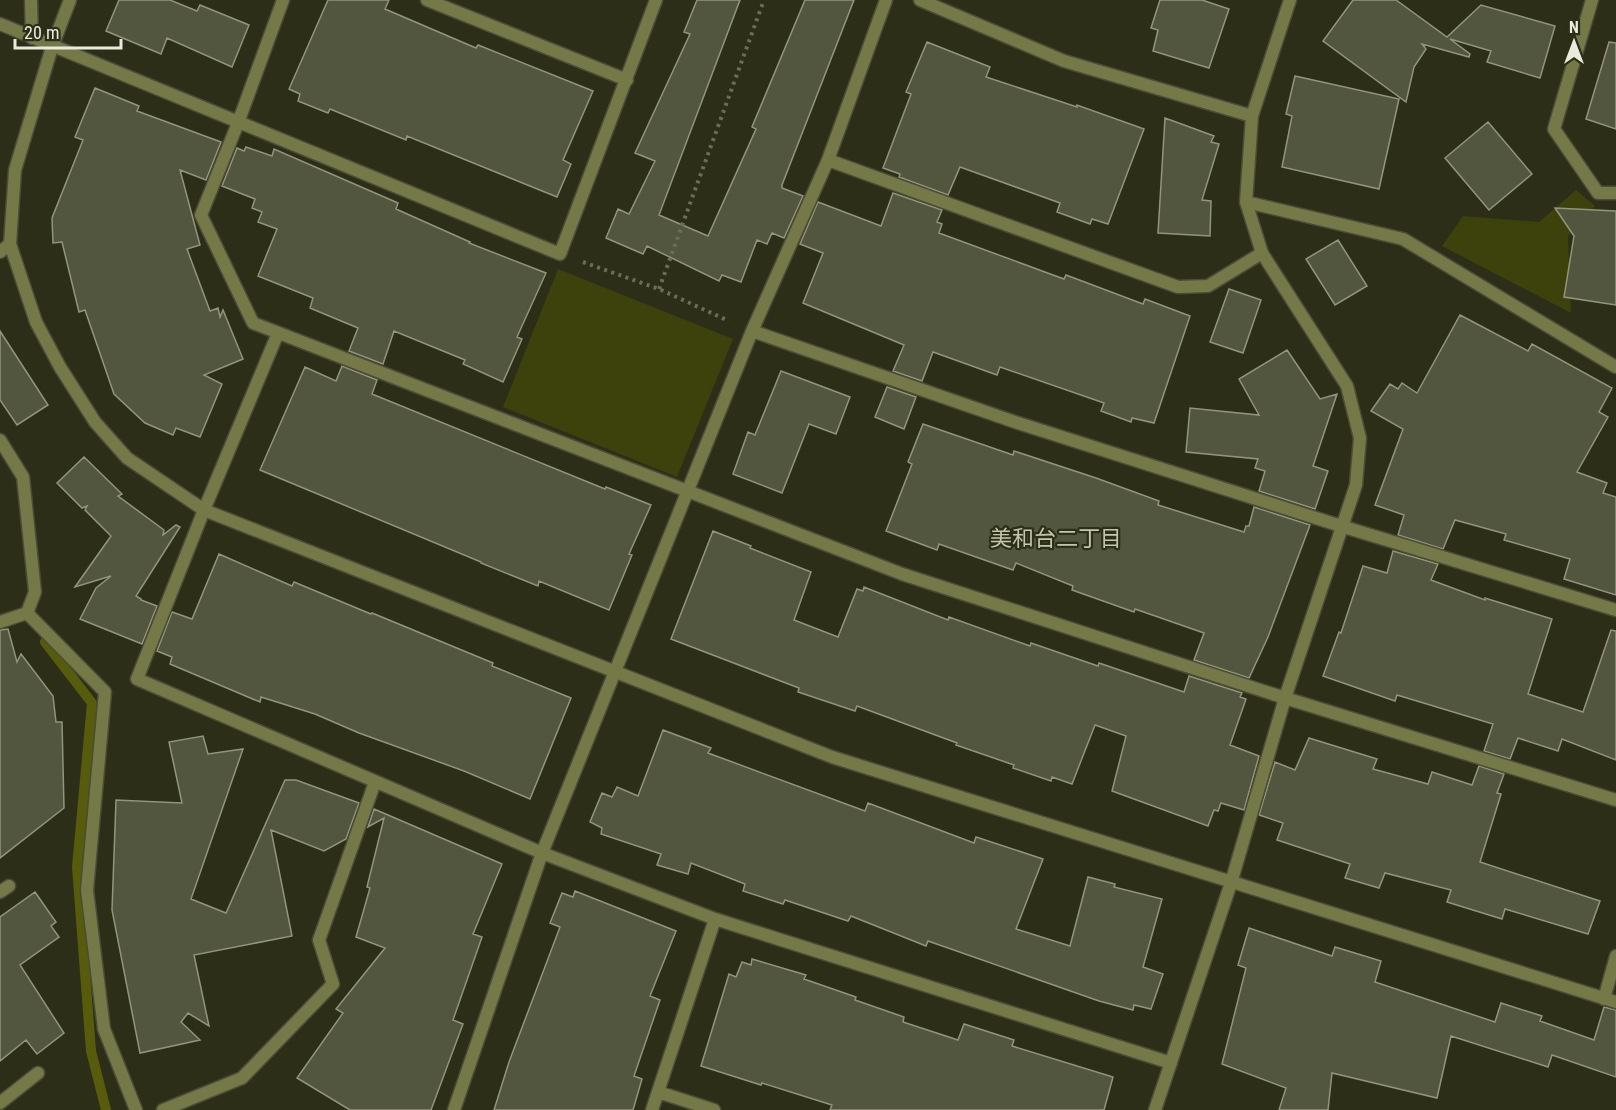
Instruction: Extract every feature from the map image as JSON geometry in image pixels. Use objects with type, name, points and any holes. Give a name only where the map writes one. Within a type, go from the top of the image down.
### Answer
[{"type":"street","points":[[31,0],[32,38]]},
{"type":"street","points":[[70,0],[52,46],[15,170],[5,248],[36,322],[60,367],[96,422],[127,458],[204,510],[832,757],[1610,1000],[1616,957]]},
{"type":"street","points":[[284,0],[201,215],[253,323],[687,493],[902,574],[1285,698],[1616,800]]},
{"type":"street","points":[[427,0],[627,80]]},
{"type":"street","points":[[0,24],[560,254],[656,0]]},
{"type":"street","points":[[454,1110],[542,853],[752,331],[828,160],[886,0]]},
{"type":"street","points":[[920,0],[1064,61],[1252,116]]},
{"type":"street","points":[[1155,1110],[1231,883],[1285,698],[1356,485],[1360,438],[1347,386],[1262,253],[1246,202],[1252,116],[1290,0]]},
{"type":"street","points":[[1592,0],[1554,129],[1599,193],[1616,193]]},
{"type":"street","points":[[828,160],[1178,287],[1208,286],[1262,253]]},
{"type":"street","points":[[1246,202],[1403,239],[1616,367]]},
{"type":"street","points":[[752,331],[1018,423],[1341,526],[1616,609]]},
{"type":"street","points":[[278,333],[137,679],[542,853],[715,918],[1171,1064]]},
{"type":"street","points":[[0,440],[23,477],[35,592],[27,613]]},
{"type":"street","points":[[0,622],[27,613]]},
{"type":"street","points":[[27,613],[105,692],[87,890],[104,1029],[136,1110]]},
{"type":"street","points":[[164,1110],[242,1078],[333,984],[319,940],[375,782]]},
{"type":"street","points":[[652,1110],[715,918]]},
{"type":"street","points":[[0,1103],[38,1073]]},
{"type":"street","points":[[658,1092],[714,1110]]},
{"type":"path","points":[[659,289],[764,0]]},
{"type":"path","points":[[560,254],[659,289],[752,331]]},
{"type":"green space","points":[[1576,190],[1595,206],[1568,236],[1571,313],[1442,246],[1463,216],[1539,222]]},
{"type":"green space","points":[[558,269],[733,339],[677,477],[503,407]]},
{"type":"building","points":[[119,0],[170,0],[197,11],[200,5],[249,25],[232,67],[167,38],[161,54],[106,31]]},
{"type":"building","points":[[328,0],[389,0],[385,9],[476,48],[478,45],[593,91],[563,160],[571,164],[557,197],[407,136],[406,140],[330,109],[328,113],[298,101],[300,94],[289,89]]},
{"type":"building","points":[[697,0],[740,0],[659,215],[708,236],[756,129],[752,127],[805,0],[854,0],[782,185],[782,188],[803,196],[784,238],[772,233],[767,244],[757,240],[741,282],[722,275],[719,281],[647,246],[643,254],[606,238],[618,209],[629,214],[655,161],[635,153],[690,34],[684,32]]},
{"type":"building","points":[[1160,0],[1202,0],[1229,9],[1209,68],[1153,51],[1158,30],[1151,28]]},
{"type":"building","points":[[1353,0],[1396,0],[1447,37],[1481,5],[1555,26],[1540,78],[1487,62],[1491,51],[1450,39],[1470,54],[1469,57],[1422,44],[1426,49],[1414,67],[1406,102],[1323,41]]},
{"type":"building","points":[[927,42],[990,67],[986,77],[1077,107],[1077,105],[1144,129],[1108,224],[1092,219],[1090,224],[1057,212],[1060,203],[960,167],[948,195],[899,177],[900,174],[883,168],[911,94],[906,92]]},
{"type":"building","points":[[1609,42],[1616,43],[1616,129],[1586,119]]},
{"type":"building","points":[[1295,76],[1399,99],[1379,189],[1282,167],[1292,116],[1286,114]]},
{"type":"building","points":[[95,88],[139,106],[137,111],[221,142],[206,180],[180,170],[200,245],[187,249],[210,311],[218,308],[220,317],[223,310],[243,359],[204,375],[222,384],[200,437],[176,428],[173,435],[145,423],[114,394],[85,310],[79,312],[62,242],[53,243],[52,218],[83,140],[75,137]]},
{"type":"building","points":[[1165,118],[1214,136],[1211,142],[1219,144],[1202,200],[1211,201],[1210,236],[1158,233]]},
{"type":"building","points":[[1488,122],[1532,174],[1489,210],[1445,158]]},
{"type":"building","points":[[246,147],[272,156],[274,149],[398,203],[396,209],[469,243],[546,273],[517,337],[522,339],[503,382],[463,364],[465,360],[394,331],[383,364],[349,351],[358,328],[310,308],[313,298],[258,276],[277,229],[258,222],[262,212],[252,208],[255,199],[222,186],[237,148],[244,151]]},
{"type":"building","points":[[893,193],[942,210],[937,222],[942,224],[939,233],[1064,279],[1066,275],[1143,304],[1145,299],[1190,316],[1154,423],[1132,418],[1131,422],[1101,411],[1104,403],[1000,367],[997,375],[933,352],[922,381],[893,371],[904,345],[803,303],[823,253],[800,244],[818,202],[881,226]]},
{"type":"building","points":[[1555,208],[1616,211],[1616,305],[1564,297],[1574,236]]},
{"type":"building","points":[[1338,240],[1367,286],[1335,305],[1306,259]]},
{"type":"building","points":[[1229,289],[1261,300],[1243,353],[1210,342]]},
{"type":"building","points":[[1460,315],[1528,351],[1532,344],[1612,388],[1599,412],[1608,417],[1577,472],[1607,483],[1603,493],[1616,497],[1616,595],[1564,579],[1570,559],[1504,540],[1506,534],[1455,520],[1443,549],[1398,535],[1404,515],[1375,505],[1403,429],[1371,411],[1390,384],[1398,389],[1402,383],[1417,393]]},
{"type":"building","points":[[0,331],[48,405],[17,425],[0,400]]},
{"type":"building","points":[[1287,350],[1320,399],[1337,394],[1313,466],[1328,471],[1315,509],[1259,491],[1265,471],[1255,468],[1258,459],[1186,452],[1190,408],[1259,415],[1239,379]]},
{"type":"building","points":[[342,366],[377,380],[372,394],[605,489],[606,487],[651,505],[629,554],[632,555],[609,610],[539,581],[538,586],[260,470],[305,367],[336,381]]},
{"type":"building","points":[[781,371],[850,397],[836,434],[809,424],[782,493],[733,474],[748,432],[755,435]]},
{"type":"building","points":[[887,387],[916,397],[904,429],[875,417]]},
{"type":"building","points":[[923,424],[1013,455],[1014,451],[1096,478],[1159,501],[1158,505],[1244,532],[1246,526],[1249,526],[1254,507],[1310,525],[1268,637],[1249,678],[1194,660],[1204,633],[1072,590],[1073,586],[1016,563],[1013,570],[939,544],[937,550],[886,531],[912,464],[908,462]]},
{"type":"building","points":[[84,457],[122,494],[118,496],[164,530],[163,535],[176,525],[180,527],[136,596],[157,606],[142,644],[80,619],[96,588],[111,576],[75,587],[111,536],[85,510],[87,506],[82,508],[57,483]]},
{"type":"building","points":[[713,531],[811,572],[794,620],[838,637],[857,589],[863,591],[864,587],[948,620],[949,617],[1030,646],[1031,643],[1098,666],[1099,663],[1184,692],[1189,676],[1242,693],[1240,697],[1246,699],[1230,745],[1259,756],[1244,810],[1221,803],[1218,811],[1214,810],[1208,826],[1112,791],[1126,736],[1095,725],[1072,784],[1052,777],[1051,781],[857,706],[855,711],[798,692],[799,688],[671,639]]},
{"type":"building","points":[[1393,551],[1438,564],[1431,580],[1485,600],[1485,598],[1552,619],[1528,694],[1583,712],[1611,630],[1616,631],[1616,760],[1562,739],[1558,751],[1518,738],[1510,759],[1484,751],[1493,724],[1397,695],[1395,701],[1323,676],[1339,632],[1341,633],[1363,566],[1387,573]]},
{"type":"building","points":[[219,554],[292,586],[294,582],[372,613],[571,698],[530,799],[315,714],[261,697],[260,702],[170,664],[172,657],[157,651],[172,612],[192,619]]},
{"type":"building","points":[[8,629],[17,662],[21,654],[53,696],[56,722],[62,722],[64,808],[0,858],[0,630]]},
{"type":"building","points":[[663,730],[711,748],[708,753],[865,811],[868,803],[974,843],[976,837],[1043,859],[1016,929],[1070,946],[1088,877],[1115,884],[1114,887],[1162,899],[1143,967],[1163,974],[1151,1009],[1134,1005],[1133,1010],[1099,1001],[928,941],[926,946],[851,916],[848,921],[785,900],[783,904],[743,891],[745,884],[691,863],[688,874],[657,865],[661,854],[601,834],[602,828],[590,822],[602,793],[612,797],[617,787],[638,796]]},
{"type":"building","points":[[203,736],[208,754],[243,749],[191,899],[226,913],[285,780],[296,780],[359,803],[346,839],[324,851],[271,830],[292,936],[194,955],[209,1026],[188,1013],[181,1022],[200,1040],[140,1053],[112,910],[116,800],[182,803],[169,742]]},
{"type":"building","points":[[1309,738],[1377,759],[1373,769],[1428,784],[1432,772],[1472,785],[1479,766],[1504,774],[1497,793],[1501,794],[1480,862],[1600,901],[1588,934],[1505,909],[1502,919],[1447,902],[1451,890],[1385,873],[1379,888],[1345,878],[1350,864],[1277,840],[1283,823],[1259,815],[1275,762],[1295,770]]},
{"type":"building","points":[[374,809],[502,864],[473,934],[482,937],[453,1020],[463,1024],[431,1110],[350,1110],[297,1078],[343,1013],[336,1009],[385,948],[356,937],[370,888],[367,887],[384,818],[368,827]]},
{"type":"building","points":[[575,891],[676,931],[650,996],[660,1000],[634,1076],[642,1079],[633,1110],[494,1110],[509,1062],[560,927],[550,923],[562,893],[573,897]]},
{"type":"building","points":[[35,892],[56,922],[51,926],[59,937],[20,965],[64,1033],[37,1054],[26,1040],[0,1061],[0,917]]},
{"type":"building","points":[[1249,928],[1332,956],[1335,947],[1381,961],[1375,982],[1495,1022],[1501,1003],[1542,1016],[1540,1021],[1594,1040],[1604,1007],[1616,1010],[1616,1077],[1552,1055],[1548,1067],[1451,1036],[1437,1098],[1332,1073],[1328,1110],[1279,1110],[1286,1088],[1222,1064],[1246,968],[1238,965]]},
{"type":"building","points":[[752,959],[806,975],[804,979],[904,1017],[903,1022],[958,1040],[964,1024],[1014,1040],[1012,1046],[1113,1077],[1104,1110],[830,1110],[832,1105],[701,1066],[729,974],[736,977],[742,962],[751,965]]},
{"type":"waterway","points":[[45,642],[92,703],[77,867],[91,1051],[106,1110]]},
{"type":"district","name":"美和台二丁目","points":[[1056,538]]}]
